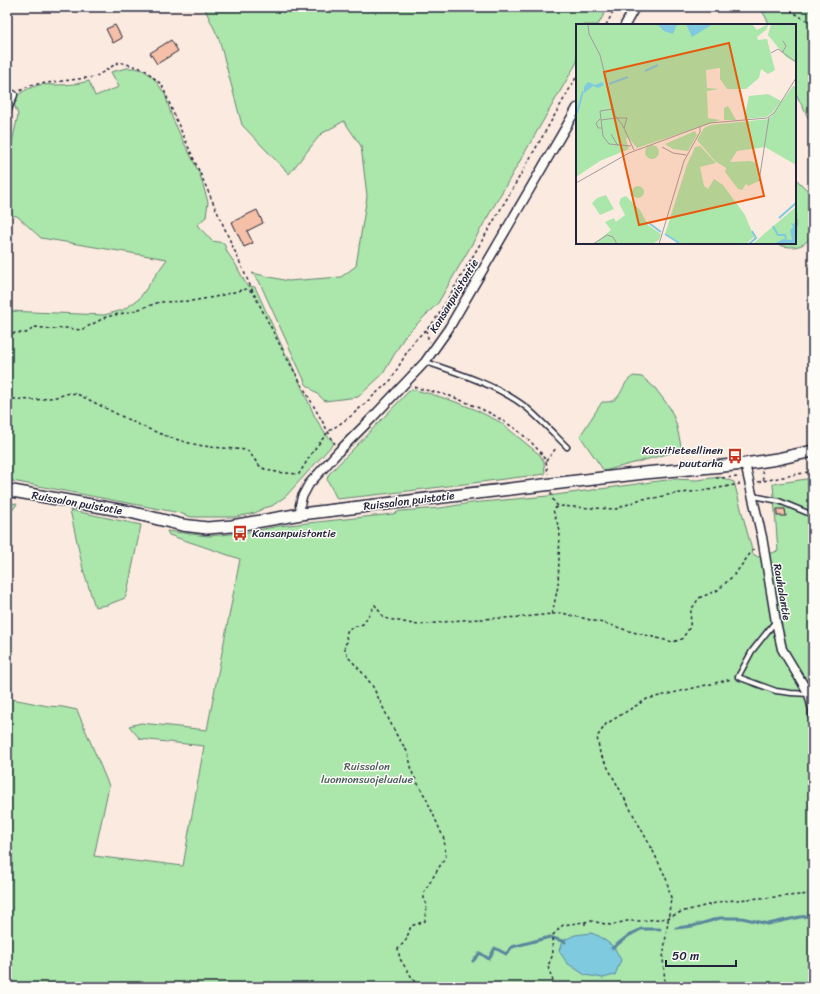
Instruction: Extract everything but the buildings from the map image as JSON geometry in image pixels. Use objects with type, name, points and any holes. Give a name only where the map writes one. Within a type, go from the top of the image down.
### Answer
[{"type":"street","points":[[626,24],[635,7]]},
{"type":"street","points":[[7,109],[13,95]]},
{"type":"street","name":"Kansanpuistontie","points":[[301,514],[300,505],[302,497],[309,484],[339,450],[372,418],[425,362],[449,328],[576,110]]},
{"type":"street","name":"Ruissalon puistotie","points":[[7,490],[130,512],[182,525],[207,528],[232,526],[301,514],[636,474],[745,464],[813,450]]},
{"type":"street","name":"Rauhalantie","points":[[745,464],[762,537],[782,649],[811,696],[813,717]]},
{"type":"lane","points":[[425,362],[460,373],[504,392],[527,408],[567,447]]},
{"type":"lane","points":[[753,496],[779,501],[813,514]]},
{"type":"lane","points":[[776,622],[752,651],[738,677],[776,691],[811,696]]},
{"type":"path","points":[[607,24],[616,7]]},
{"type":"path","points":[[785,7],[813,23]]},
{"type":"path","points":[[13,95],[30,85],[95,77],[119,62],[144,69],[162,85],[253,292],[284,352],[339,450]]},
{"type":"path","points":[[7,400],[36,400],[70,393],[77,394],[149,430],[196,445],[246,450],[252,455],[260,466],[267,470],[299,474],[313,451],[328,432],[351,416],[390,380],[414,341],[431,325],[437,317],[576,78]]},
{"type":"path","points":[[7,336],[14,333],[26,333],[36,327],[81,330],[106,317],[133,311],[160,302],[190,301],[215,297],[246,289],[253,292]]},
{"type":"path","points":[[409,385],[450,396],[492,414],[516,429],[531,442],[546,461],[548,476]]},
{"type":"path","points":[[546,461],[562,442]]},
{"type":"path","points":[[762,469],[764,481]]},
{"type":"path","points":[[716,478],[764,481],[813,471]]},
{"type":"path","points":[[552,614],[558,586],[560,531],[553,510],[558,506],[616,509],[641,499],[708,490],[749,480]]},
{"type":"path","points":[[551,493],[554,502],[558,506]]},
{"type":"path","points":[[418,987],[400,959],[398,949],[406,940],[411,926],[425,921],[427,905],[424,900],[424,892],[446,856],[444,839],[426,798],[413,775],[408,753],[396,734],[372,685],[348,657],[344,646],[347,642],[346,635],[348,629],[363,624],[375,606],[384,618],[418,625],[461,620],[523,617],[562,613],[673,642],[682,639],[690,626],[691,610],[699,598],[718,590],[734,574],[762,537]]},
{"type":"path","points":[[666,987],[663,958],[671,898],[666,878],[600,753],[597,736],[606,724],[647,699],[738,677]]},
{"type":"path","points":[[555,987],[548,966],[552,954],[552,940],[562,925],[591,921],[610,925],[627,921],[668,918],[681,912],[723,901],[813,894]]},
{"type":"path","points":[[585,922],[585,928]]},
{"type":"green space","points":[[204,7],[608,7],[599,24],[576,24],[576,64],[438,303],[405,336],[383,374],[358,397],[325,401],[306,384],[259,281],[252,273],[288,281],[341,277],[356,266],[367,196],[361,146],[344,121],[321,134],[289,174],[242,125],[219,39]]},
{"type":"green space","points":[[760,7],[813,7],[813,127],[796,94],[796,24],[769,24]]},
{"type":"green space","points":[[127,68],[143,70],[149,74],[165,94],[172,117],[200,175],[208,202],[206,217],[197,225],[212,241],[224,243],[227,252],[247,286],[255,287],[315,417],[324,432],[334,443],[286,496],[272,506],[255,513],[235,517],[192,517],[180,513],[7,480],[7,311],[104,315],[123,310],[139,299],[167,259],[41,238],[17,216],[7,215],[7,166],[18,115],[13,101],[21,93],[39,85],[68,85],[89,81],[95,96],[119,87],[111,72]]},
{"type":"green space","points":[[796,179],[813,196],[813,233],[806,243],[796,247],[778,244],[796,244]]},
{"type":"green space","points":[[634,376],[642,377],[655,388],[670,408],[676,423],[682,450],[604,471],[580,436],[602,402],[615,400],[629,379]]},
{"type":"green space","points":[[411,389],[453,401],[474,409],[500,422],[540,455],[544,462],[545,474],[337,499],[327,479],[329,474]]},
{"type":"green space","name":"Ruissalon luonnonsuojelualue","points":[[720,477],[734,482],[753,554],[758,557],[778,551],[773,484],[813,478],[813,987],[7,987],[7,698],[77,710],[109,786],[94,856],[183,866],[204,746],[140,739],[129,726],[141,723],[207,730],[240,559],[169,535],[167,531],[208,536],[243,533],[279,526],[393,514],[400,511],[548,496],[674,479],[697,480]]},
{"type":"green space","points":[[7,498],[10,498],[8,502],[17,504],[7,517]]},
{"type":"green space","points":[[70,510],[141,525],[125,598],[107,605],[95,607],[83,569]]},
{"type":"water","points":[[591,933],[599,936],[614,947],[621,960],[615,975],[603,978],[585,975],[567,963],[559,951],[562,941],[575,935]]},
{"type":"waterway","points":[[676,928],[693,926],[720,918],[742,918],[768,924],[809,916]]},
{"type":"waterway","points":[[612,948],[628,936],[641,929],[660,929]]},
{"type":"waterway","points":[[473,961],[480,953],[489,959],[495,948],[506,954],[512,947],[550,937],[565,942]]},
{"type":"place","name":"Kasvitieteellinen puutarha","points":[[735,456]]},
{"type":"place","name":"Kansanpuistontie","points":[[240,533]]}]
